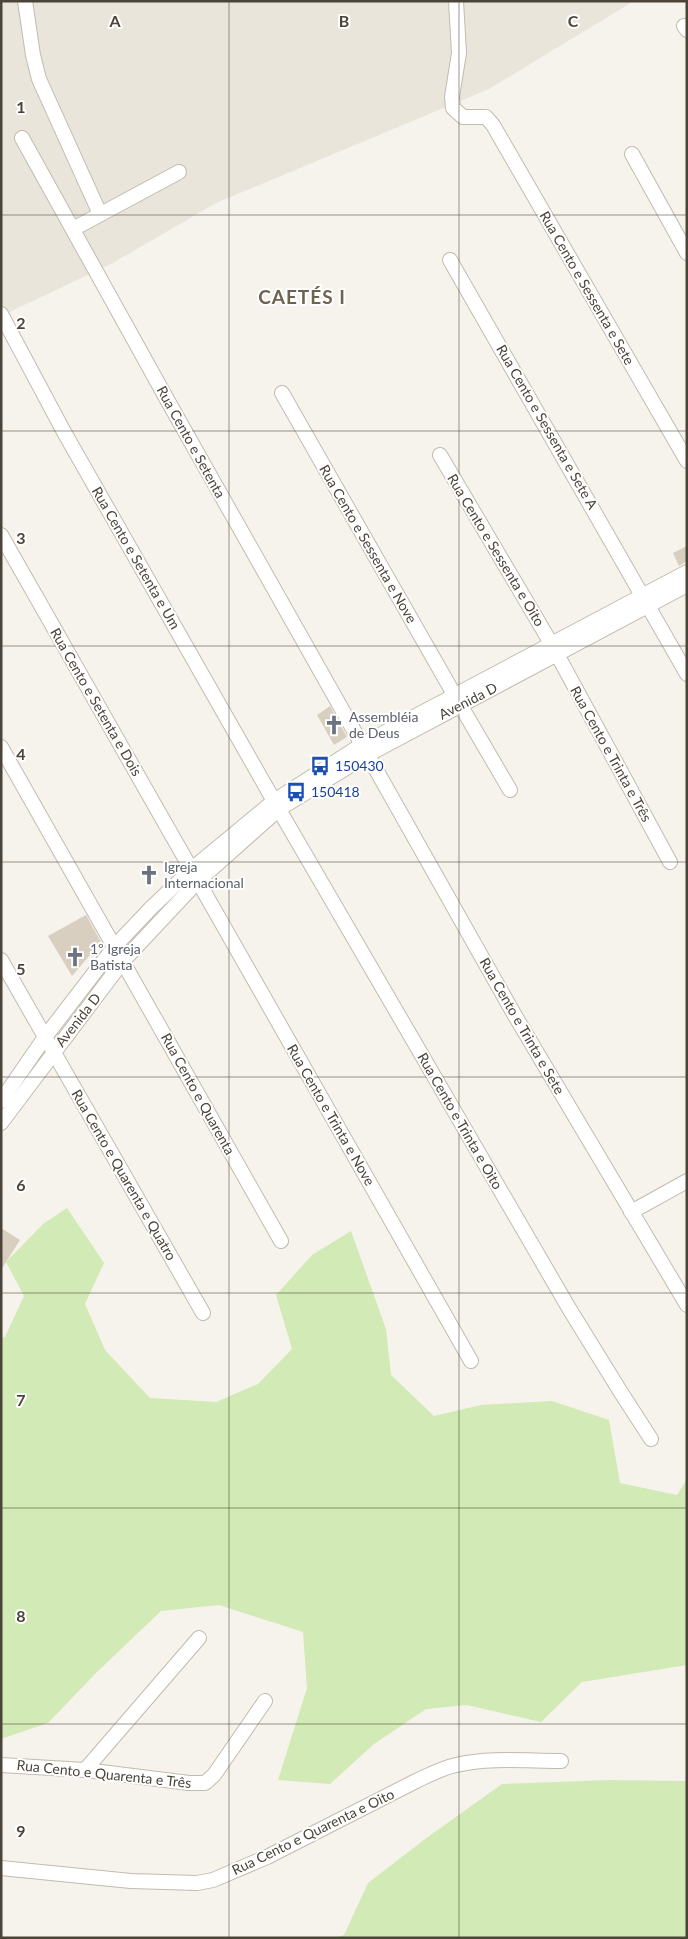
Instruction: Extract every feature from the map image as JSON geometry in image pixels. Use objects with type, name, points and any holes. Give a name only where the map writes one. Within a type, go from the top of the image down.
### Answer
[{"type":"street","points":[[25,1],[33,55],[39,79],[100,214]]},
{"type":"street","name":"Rua Cento e Sessenta e Sete","points":[[456,1],[459,53],[452,97],[453,108],[463,117],[486,117],[496,130],[687,461]]},
{"type":"street","name":"Rua Cento e Setenta","points":[[22,138],[174,412],[366,749]]},
{"type":"street","points":[[632,154],[687,253]]},
{"type":"street","points":[[73,229],[179,172]]},
{"type":"street","name":"Rua Cento e Sessenta e Sete A","points":[[450,260],[647,601],[687,674]]},
{"type":"street","name":"Rua Cento e Setenta e Um","points":[[1,314],[64,432],[276,805]]},
{"type":"street","name":"Rua Cento e Sessenta e Nove","points":[[282,392],[510,790]]},
{"type":"street","name":"Rua Cento e Sessenta e Oito","points":[[440,455],[554,650]]},
{"type":"street","name":"Rua Cento e Setenta e Dois","points":[[1,535],[195,875]]},
{"type":"street","name":"Avenida D","points":[[647,601],[687,572]]},
{"type":"street","name":"Avenida D","points":[[1,1100],[45,1037],[115,946],[151,908],[195,875],[276,805],[366,749],[457,700],[647,601],[687,586]]},
{"type":"street","name":"Rua Cento e Trinta e Três","points":[[554,650],[670,862]]},
{"type":"street","name":"Rua Cento e Quarenta","points":[[1,747],[281,1241]]},
{"type":"street","name":"Rua Cento e Trinta e Sete","points":[[366,749],[514,1014],[687,1305]]},
{"type":"street","name":"Rua Cento e Trinta e Oito","points":[[276,805],[566,1302],[651,1439]]},
{"type":"street","name":"Avenida D","points":[[1,1123],[123,961],[195,875]]},
{"type":"street","name":"Rua Cento e Trinta e Nove","points":[[195,875],[471,1361]]},
{"type":"street","name":"Rua Cento e Quarenta e Quatro","points":[[1,960],[204,1313]]},
{"type":"street","points":[[631,1212],[687,1181]]},
{"type":"street","points":[[85,1770],[199,1638]]},
{"type":"street","name":"Rua Cento e Quarenta e Três","points":[[1,1765],[85,1770],[188,1783],[207,1782],[214,1775],[265,1700]]},
{"type":"street","name":"Rua Cento e Quarenta e Oito","points":[[1,1868],[130,1882],[197,1883],[213,1880],[267,1857],[440,1770],[470,1762],[515,1760],[562,1761]]},
{"type":"shaded area","points":[[1,1],[634,1],[489,89],[216,203],[111,264],[1,316]]},
{"type":"green space","points":[[67,1208],[104,1263],[85,1304],[105,1350],[150,1398],[216,1402],[258,1384],[292,1349],[276,1295],[312,1255],[351,1231],[386,1329],[391,1375],[434,1416],[481,1405],[552,1401],[609,1420],[620,1483],[677,1495],[687,1479],[687,1665],[582,1682],[541,1722],[467,1705],[426,1709],[374,1744],[330,1784],[278,1780],[307,1688],[303,1632],[219,1605],[161,1611],[96,1673],[48,1723],[1,1739],[1,1338],[5,1337],[24,1296],[6,1262],[43,1224]]},
{"type":"green space","points":[[609,1780],[687,1781],[687,1938],[333,1938],[344,1935],[368,1883],[425,1839],[502,1784]]},
{"type":"building","points":[[687,546],[687,561],[679,566],[673,553]]},
{"type":"building","name":"Assembléia de Deus","points":[[330,706],[347,737],[334,745],[317,715]]},
{"type":"building","name":"1º Igreja Batista","points":[[86,915],[101,942],[72,976],[48,936]]},
{"type":"building","points":[[1,1228],[20,1240],[1,1270]]},
{"type":"place","name":"Assembléia de Deus","points":[[334,725]]},
{"type":"place","name":"150430","points":[[320,766]]},
{"type":"place","name":"150418","points":[[296,792]]},
{"type":"place","name":"Igreja Internacional","points":[[149,875]]},
{"type":"place","name":"1º Igreja Batista","points":[[75,957]]},
{"type":"district","name":"CAETÉS I","points":[[302,297]]}]
